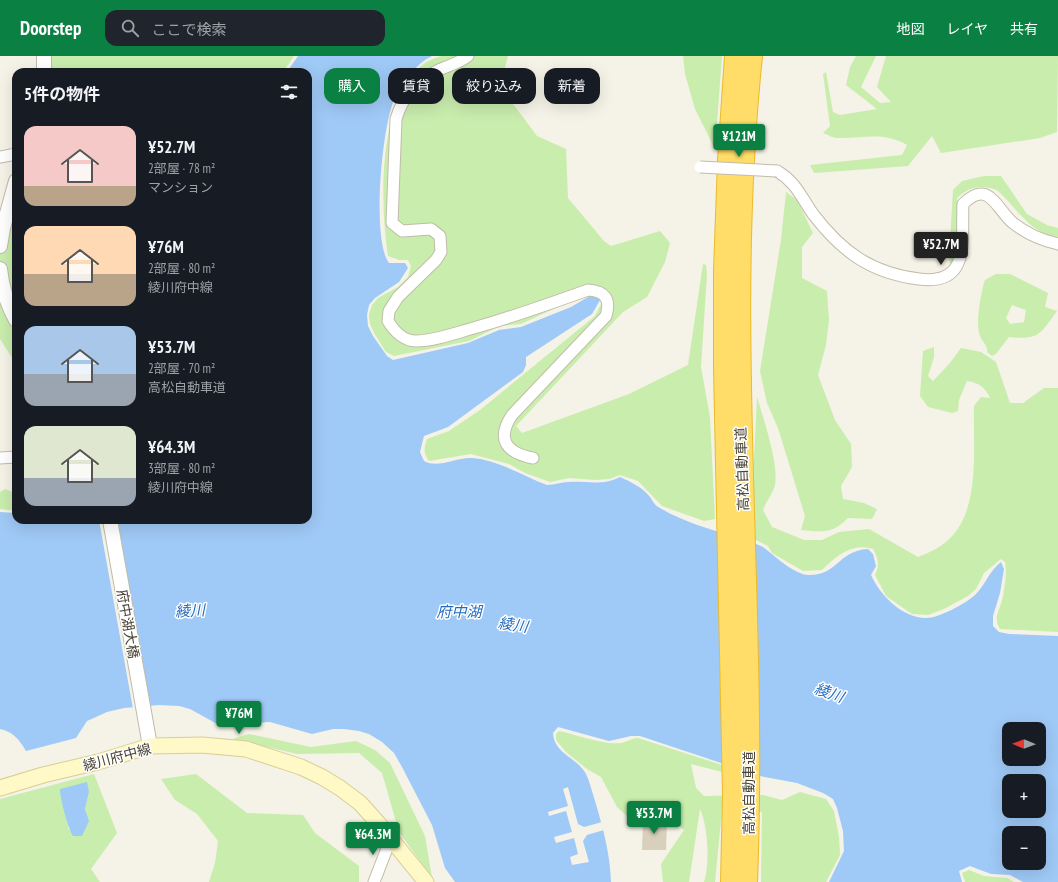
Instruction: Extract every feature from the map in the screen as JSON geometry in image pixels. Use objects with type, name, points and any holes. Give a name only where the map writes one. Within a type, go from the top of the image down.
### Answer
[{"type":"highway","name":"高松自動車道","points":[[731,882],[742,794],[735,502],[724,271],[728,160],[735,56]]},
{"type":"highway","name":"高松自動車道","points":[[735,502],[740,374],[740,271],[744,164],[752,56]]},
{"type":"highway","name":"高松自動車道","points":[[742,794],[749,829],[747,882]]},
{"type":"highway","points":[[749,829],[750,882]]},
{"type":"main road","name":"綾川府中線","points":[[0,788],[43,775],[98,762],[150,746],[183,744],[246,749],[286,760],[322,776],[340,788],[360,803],[392,838],[426,882]]},
{"type":"street","points":[[44,56],[44,68]]},
{"type":"street","points":[[468,56],[462,61],[434,72],[422,80],[409,93],[400,106],[396,119],[392,223],[402,232],[431,229],[440,236],[441,252],[436,260],[398,297],[389,311],[388,321],[394,330],[405,338],[416,341],[449,335],[515,316],[588,290],[599,291],[606,298],[609,307],[606,316],[512,415],[505,425],[504,437],[509,448],[519,456],[533,458]]},
{"type":"street","points":[[0,157],[12,155]]},
{"type":"street","points":[[700,167],[777,171],[789,178],[814,215],[836,241],[868,266],[905,278],[938,280],[948,277],[961,259],[963,204],[970,196],[982,194],[992,198],[1012,222],[1036,238],[1058,244]]},
{"type":"street","points":[[0,246],[12,213]]},
{"type":"street","points":[[0,269],[1,282],[8,306],[12,313]]},
{"type":"street","points":[[0,458],[12,457]]},
{"type":"street","name":"府中湖大橋","points":[[111,524],[150,746]]},
{"type":"street","points":[[374,882],[392,838]]},
{"type":"green space","points":[[50,56],[294,56],[286,68],[51,68]]},
{"type":"green space","points":[[441,56],[508,56],[505,68],[452,68],[452,104],[513,104],[537,136],[566,149],[568,198],[604,241],[611,246],[660,231],[670,243],[665,262],[647,297],[623,312],[516,426],[522,433],[629,394],[688,365],[703,264],[706,265],[707,274],[701,367],[710,417],[715,519],[704,521],[662,506],[638,481],[620,475],[609,479],[595,480],[569,478],[550,482],[525,473],[509,464],[471,454],[429,461],[427,458],[425,445],[427,439],[449,431],[480,410],[595,316],[606,294],[588,293],[521,324],[500,326],[469,341],[394,356],[386,352],[374,333],[370,324],[369,314],[372,305],[378,298],[398,287],[408,277],[411,266],[408,260],[399,260],[388,256],[385,234],[384,181],[390,125],[397,104],[444,104],[444,68],[420,68],[431,60]]},
{"type":"green space","points":[[683,56],[722,56],[715,149],[695,109],[685,74]]},
{"type":"green space","points":[[856,56],[876,56],[861,87],[880,103],[891,102],[877,87],[886,56],[1058,56],[1057,132],[1040,138],[941,153],[932,136],[908,166],[814,173],[810,165],[902,155],[907,145],[889,138],[837,138],[823,133],[830,126],[823,74],[826,72],[833,112],[840,115],[877,109],[846,85],[850,67]]},
{"type":"green space","points":[[984,176],[1001,176],[1027,214],[1047,225],[1058,228],[1058,237],[1048,235],[1032,226],[996,190],[985,187],[972,188],[957,198],[957,242],[954,259],[950,265],[949,259],[953,190],[962,181]]},
{"type":"green space","points":[[786,192],[797,200],[813,233],[802,247],[802,278],[827,291],[829,320],[826,345],[818,375],[835,420],[851,444],[852,467],[841,486],[843,499],[864,503],[877,509],[872,519],[848,518],[837,527],[827,531],[801,530],[805,516],[778,428],[767,403],[760,371],[781,240]]},
{"type":"green space","points":[[0,221],[12,222],[12,358],[0,339]]},
{"type":"green space","points":[[996,274],[1010,274],[1048,293],[1045,307],[1057,311],[1043,330],[1038,334],[1019,338],[1009,337],[996,354],[992,356],[987,352],[987,347],[981,338],[978,325],[979,308],[985,280]],"holes":[[[1012,305],[1026,310],[1024,322],[1010,324],[1006,318]]]},
{"type":"green space","points":[[934,347],[934,357],[928,376],[933,381],[950,363],[961,348],[981,352],[996,362],[1010,403],[1023,403],[1044,388],[1058,388],[1058,632],[1000,629],[997,617],[1002,601],[1006,574],[1005,562],[1001,559],[984,573],[976,589],[968,596],[944,609],[928,615],[912,614],[886,596],[875,575],[878,568],[878,562],[873,549],[858,547],[851,549],[839,555],[822,570],[803,571],[772,553],[768,546],[754,539],[753,480],[757,397],[770,441],[775,466],[775,485],[763,510],[772,527],[804,540],[822,540],[839,532],[869,529],[918,557],[937,548],[954,534],[962,521],[968,506],[971,490],[974,455],[974,406],[981,397],[990,398],[981,386],[967,381],[959,400],[958,411],[952,413],[928,407],[920,396],[923,351]]},
{"type":"green space","points":[[5,489],[12,492],[12,510],[0,509],[0,492]]},
{"type":"green space","points":[[559,731],[606,743],[621,743],[638,738],[722,765],[722,772],[691,764],[696,788],[704,796],[763,795],[782,800],[800,792],[826,799],[834,811],[839,837],[840,855],[826,882],[761,882],[762,812],[722,810],[715,882],[704,882],[707,865],[707,845],[705,825],[700,809],[689,882],[663,882],[661,864],[684,830],[677,824],[658,815],[633,822],[617,807],[601,777],[587,769],[566,752],[556,740],[556,734]]},
{"type":"green space","points":[[249,734],[311,747],[356,741],[375,750],[390,763],[425,836],[432,878],[399,832],[382,773],[359,753],[297,754],[232,739]]},
{"type":"green space","points":[[94,774],[117,833],[91,869],[100,882],[0,882],[0,799]],"holes":[[[89,792],[85,809],[87,815],[69,830],[65,810]]]},
{"type":"green space","points":[[196,774],[247,813],[303,815],[315,833],[359,866],[359,882],[209,882],[215,863],[218,841],[197,814],[175,800],[161,779]]},
{"type":"green space","points":[[969,870],[984,876],[1007,878],[1014,882],[965,882],[962,873]]},
{"type":"water","name":"府中湖","points":[[298,56],[432,56],[416,68],[388,68],[388,104],[393,104],[386,129],[380,180],[381,231],[384,250],[389,263],[405,263],[408,268],[399,282],[375,298],[369,305],[367,315],[368,326],[387,356],[393,360],[468,343],[499,330],[521,327],[571,307],[595,293],[603,295],[592,314],[526,357],[526,365],[523,372],[448,427],[424,436],[420,452],[424,461],[435,464],[466,458],[482,459],[501,465],[547,485],[566,482],[601,482],[614,480],[620,477],[647,493],[657,506],[669,513],[697,525],[763,547],[791,568],[803,574],[819,574],[827,571],[850,554],[868,549],[873,554],[876,566],[871,575],[880,590],[900,610],[917,617],[926,618],[938,616],[965,602],[975,595],[993,570],[1001,562],[1004,569],[1000,593],[993,616],[993,626],[999,632],[1009,634],[1058,636],[1058,882],[1023,882],[1010,875],[991,874],[970,866],[959,871],[962,882],[829,882],[844,851],[843,831],[833,799],[823,793],[797,783],[760,776],[640,736],[631,736],[609,741],[558,727],[553,733],[557,746],[582,768],[589,780],[606,841],[611,882],[455,882],[445,868],[432,825],[394,753],[382,742],[369,734],[359,731],[333,729],[312,734],[270,722],[219,725],[190,709],[179,706],[159,705],[124,708],[107,712],[87,721],[76,738],[26,751],[15,737],[9,732],[0,729],[0,512],[12,513],[12,524],[312,524],[312,68],[290,68]]},
{"type":"water","points":[[87,782],[89,792],[85,809],[89,821],[82,836],[73,836],[61,799],[60,789]]},
{"type":"pier","points":[[100,524],[116,524],[148,708],[133,709]]},
{"type":"pier","points":[[568,787],[578,824],[584,827],[602,822],[604,830],[587,835],[583,841],[589,862],[572,865],[570,857],[578,854],[574,838],[556,843],[554,837],[572,832],[566,811],[549,816],[548,812],[568,806],[563,789]]},
{"type":"building","points":[[643,820],[667,820],[666,850],[642,850]]},
{"type":"water label","name":"綾川","points":[[190,611]]},
{"type":"water label","name":"綾川","points":[[513,625]]},
{"type":"water label","name":"綾川","points":[[829,693]]}]
